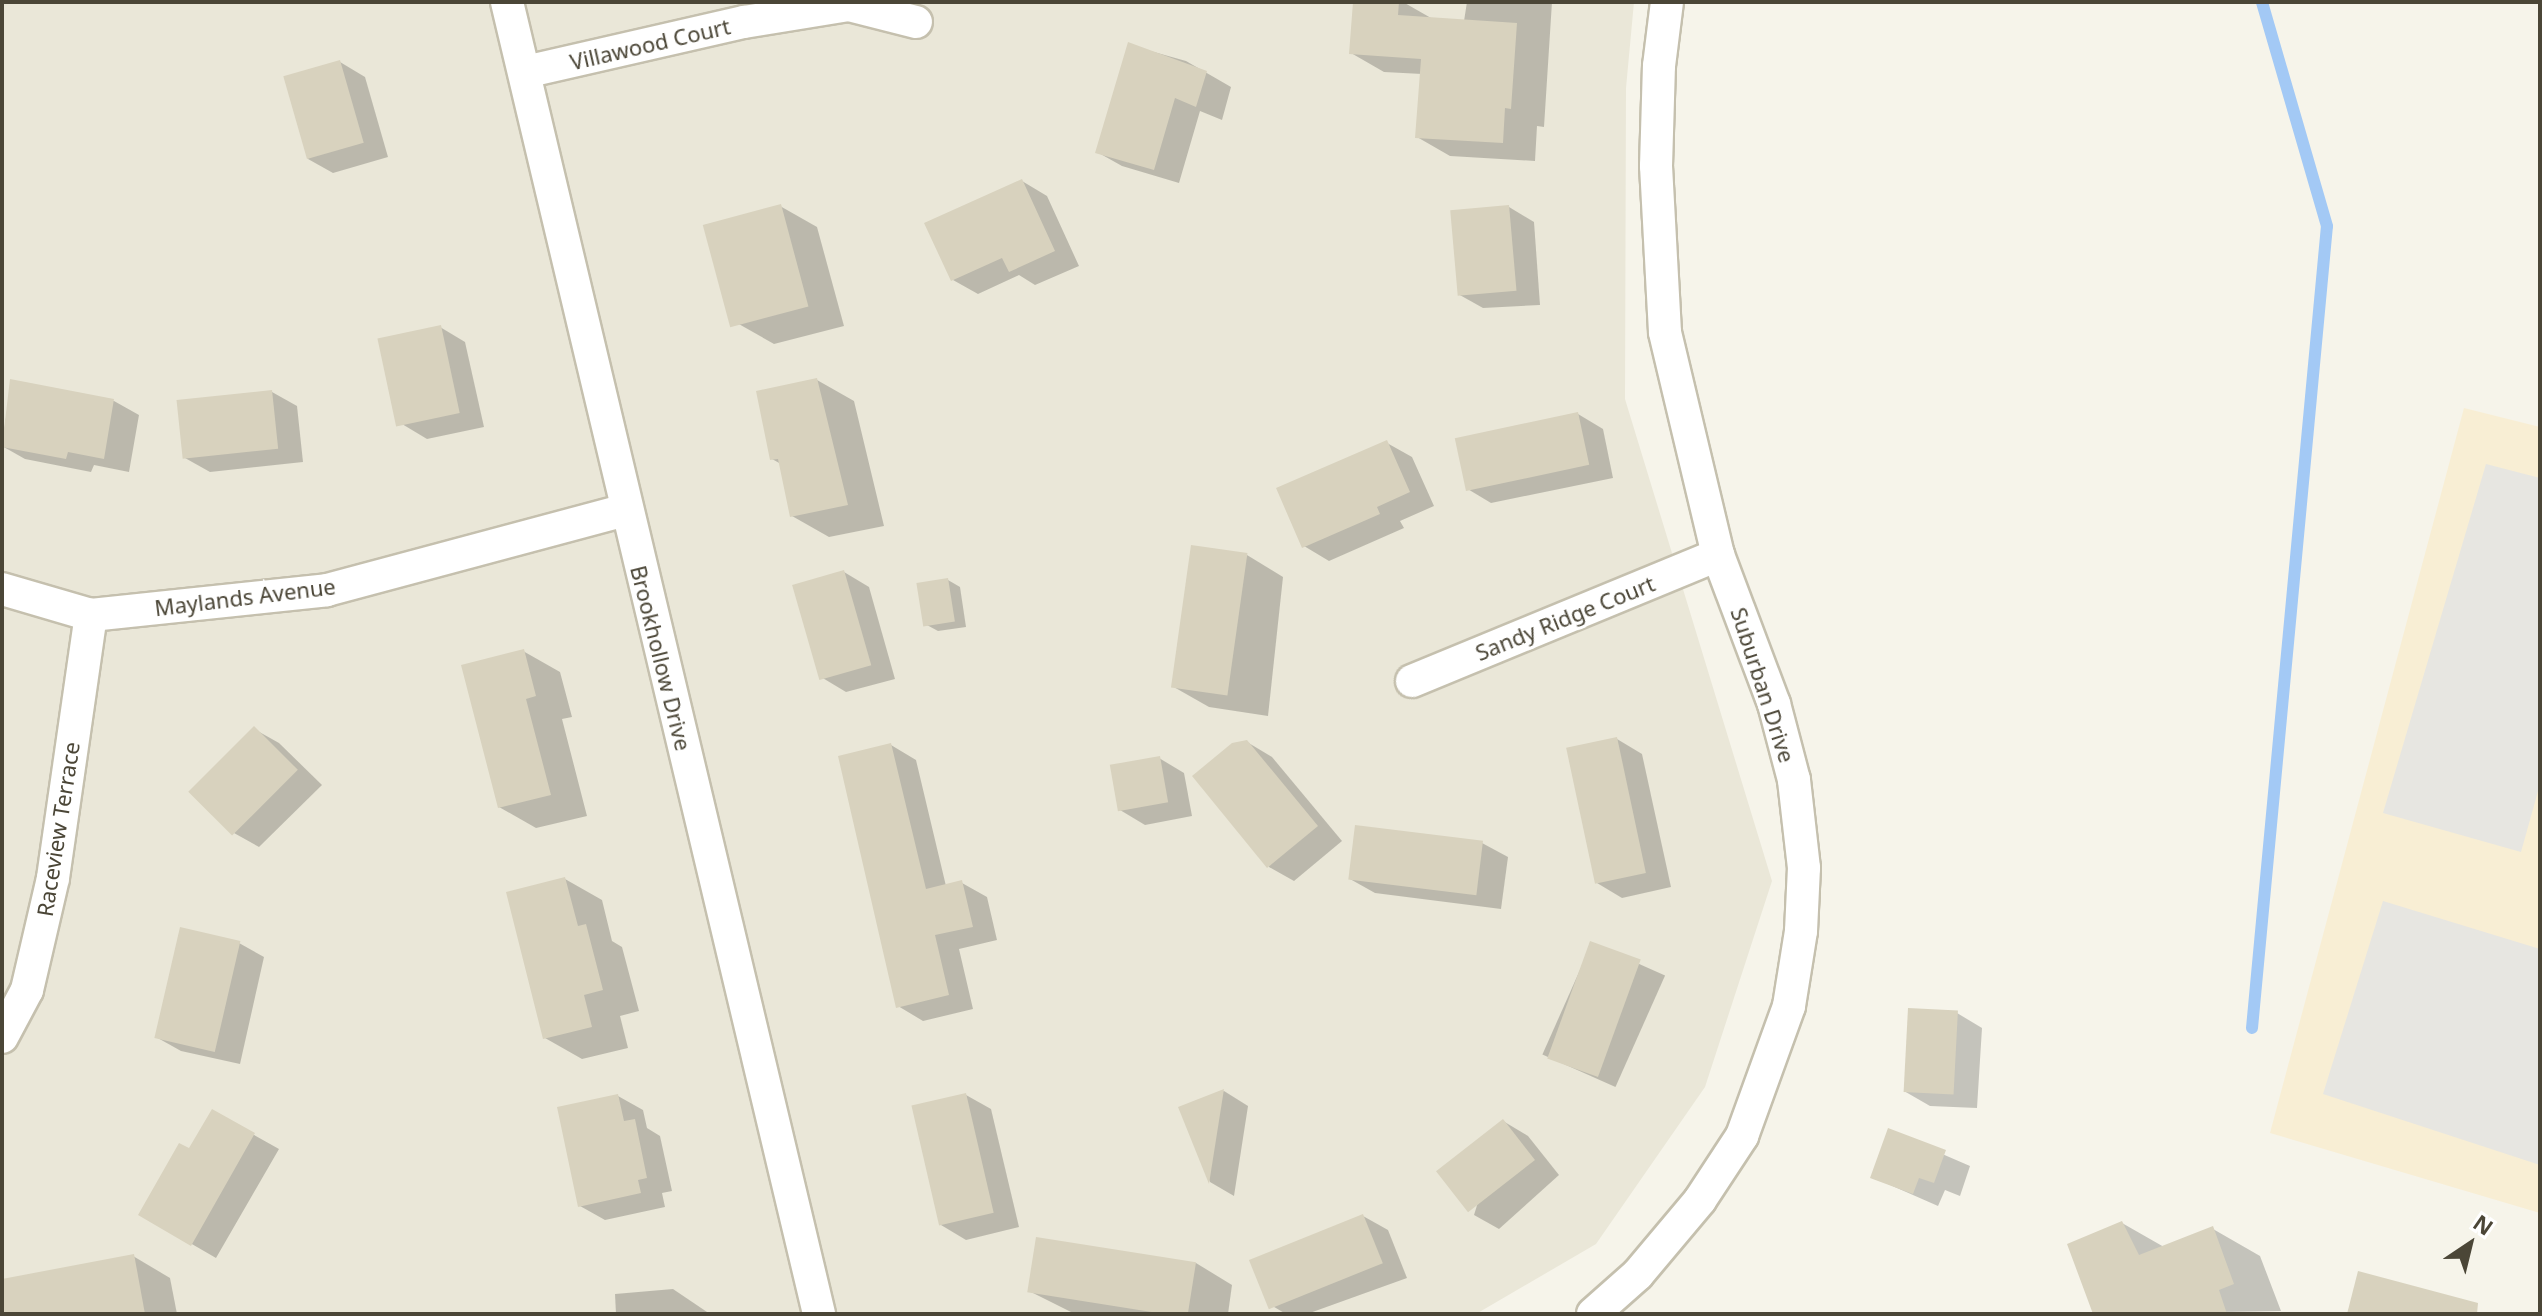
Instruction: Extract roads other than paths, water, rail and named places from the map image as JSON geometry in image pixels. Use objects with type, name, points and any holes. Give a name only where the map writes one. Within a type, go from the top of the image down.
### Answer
[{"type":"street","name":"Brookhollow Drive","points":[[507,2],[625,510],[819,1314]]},
{"type":"street","name":"Suburban Drive","points":[[1593,1314],[1638,1274],[1700,1200],[1742,1136],[1789,1006],[1804,868],[1794,780],[1774,704],[1718,555],[1665,332],[1656,166],[1667,2]]},
{"type":"street","name":"Villawood Court","points":[[525,72],[744,22],[849,5],[916,22]]},
{"type":"street","name":"Maylands Avenue","points":[[2,589],[91,615],[327,590],[625,510]]},
{"type":"street","name":"Sandy Ridge Court","points":[[1412,681],[1718,555]]},
{"type":"street","name":"Raceview Terrace","points":[[2,1037],[27,990],[53,878],[91,615]]},
{"type":"waterway","points":[[2252,1028],[2327,226],[2262,2]]}]
